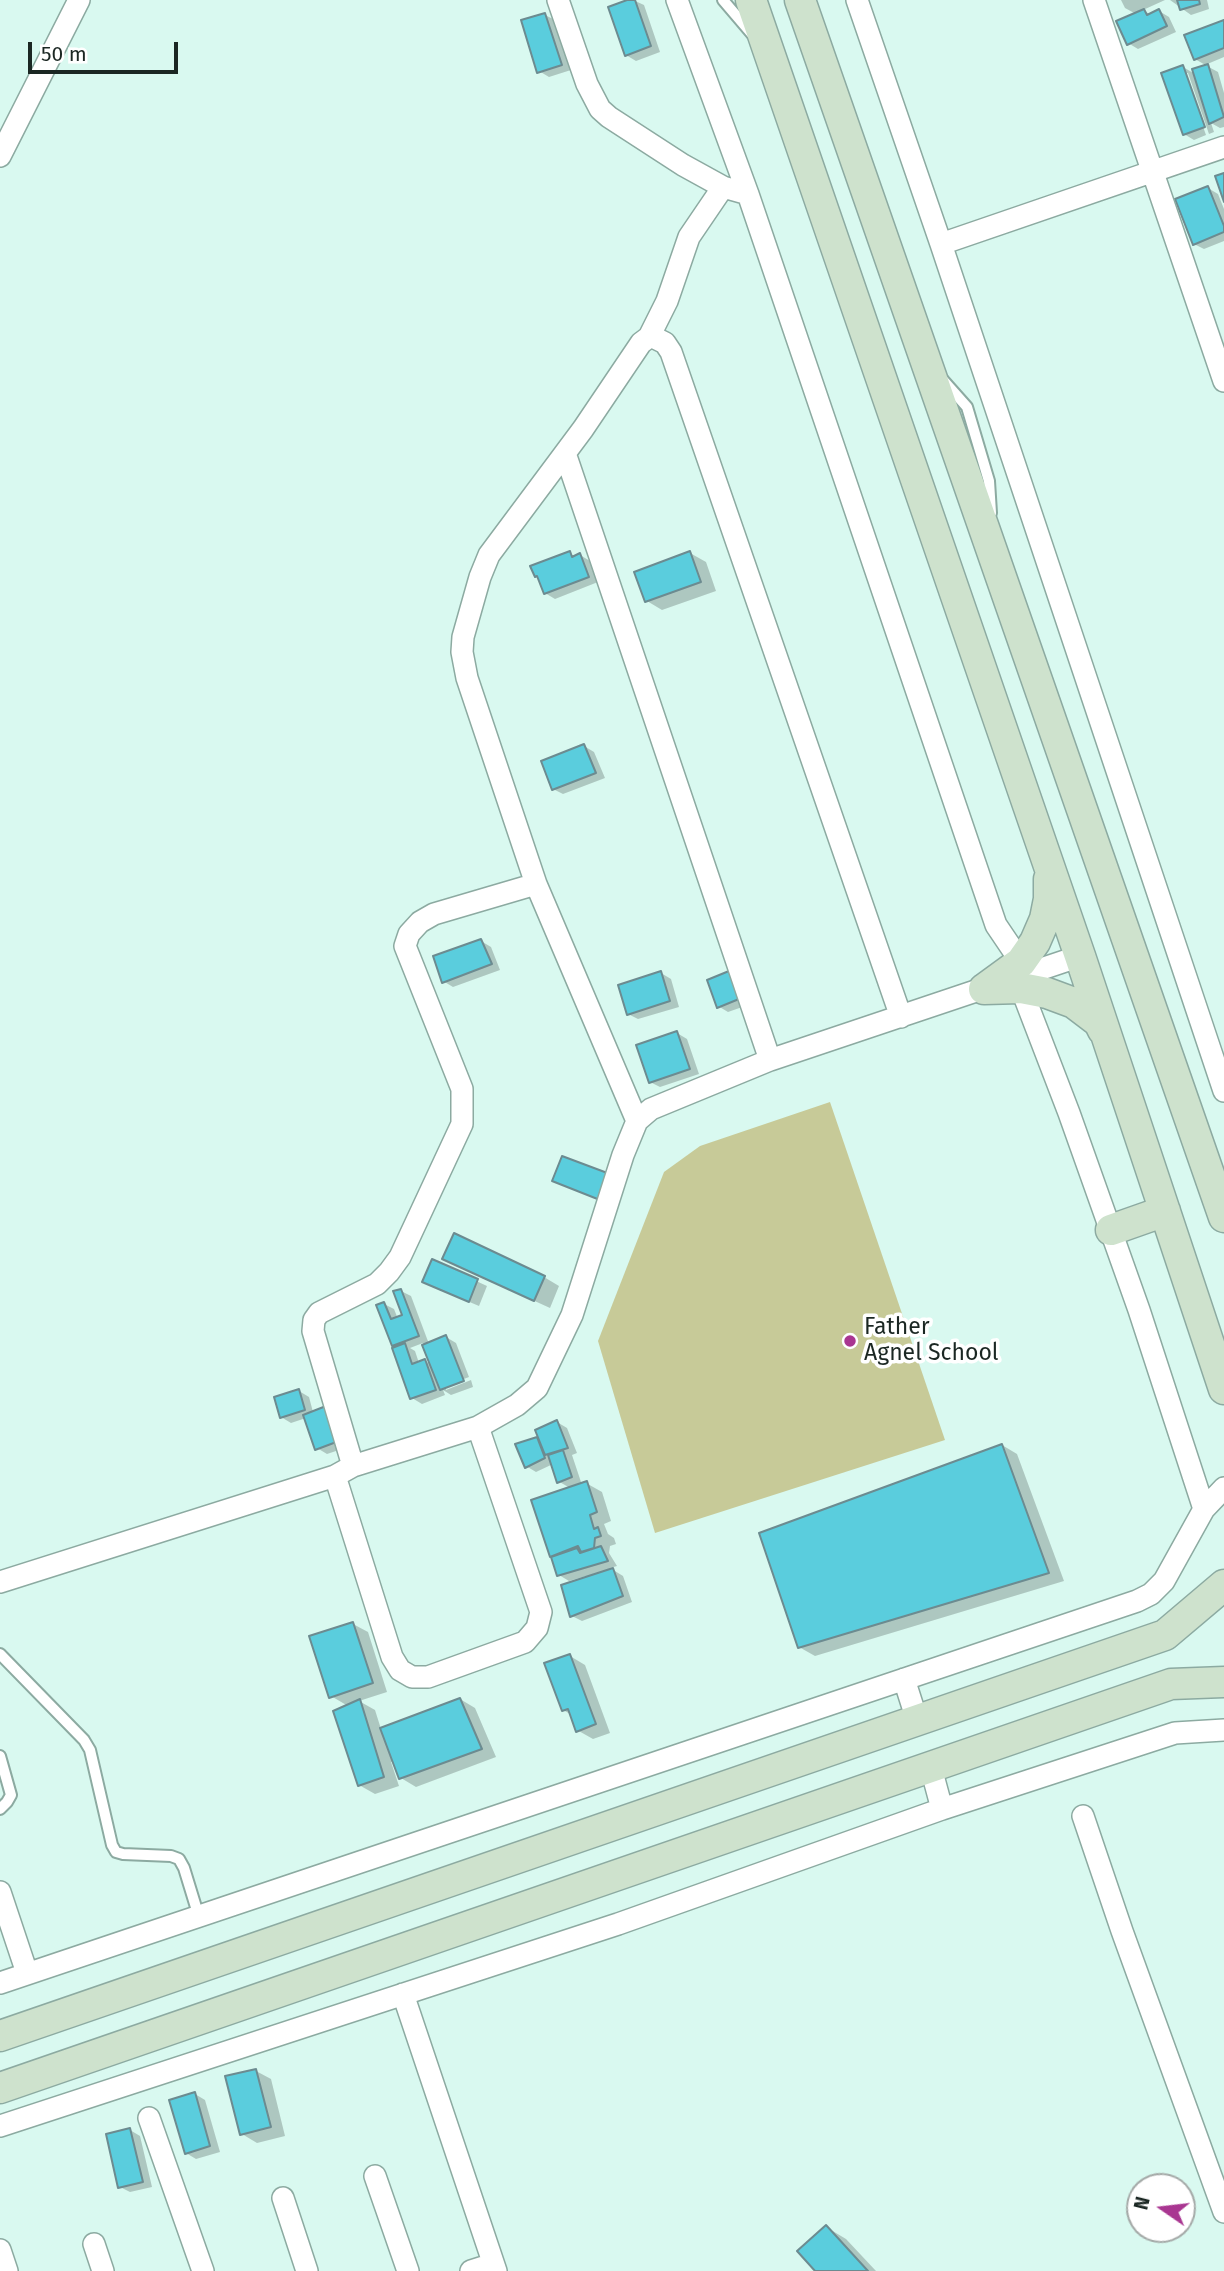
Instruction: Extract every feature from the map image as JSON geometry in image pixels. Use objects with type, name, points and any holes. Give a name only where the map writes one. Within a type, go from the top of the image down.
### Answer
[{"type":"street","points":[[0,156],[79,0]]},
{"type":"street","points":[[558,0],[587,84],[600,109],[672,159],[723,187],[748,194]]},
{"type":"street","points":[[677,0],[748,194],[992,915],[1021,975],[1139,1310],[1204,1509]]},
{"type":"street","points":[[751,0],[1080,956],[1224,1389]]},
{"type":"street","points":[[800,0],[1223,1212]]},
{"type":"street","points":[[857,0],[1224,1091]]},
{"type":"street","points":[[1094,0],[1153,171],[1214,320],[1224,381]]},
{"type":"street","points":[[941,244],[1224,147]]},
{"type":"street","points":[[637,1121],[536,884],[467,678],[462,652],[463,637],[489,555],[565,453],[641,343],[649,337],[667,301],[689,237],[723,187]]},
{"type":"street","points":[[649,337],[665,343],[671,352],[901,1017]]},
{"type":"street","points":[[565,453],[770,1060]]},
{"type":"street","points":[[984,989],[1021,975],[1045,919],[1049,899],[1049,866]]},
{"type":"street","points":[[478,1427],[541,1612],[537,1628],[525,1642],[428,1677],[412,1677],[400,1670],[392,1657],[344,1471],[313,1331],[314,1320],[319,1313],[377,1284],[389,1272],[400,1257],[463,1124],[462,1089],[405,946],[408,934],[420,922],[434,914],[536,884]]},
{"type":"street","points":[[0,1582],[478,1427],[517,1405],[537,1388],[572,1315],[622,1155],[637,1121],[651,1109],[770,1060],[1080,956]]},
{"type":"street","points":[[1021,975],[1047,993],[1074,1003],[1099,1022],[1109,1043]]},
{"type":"street","points":[[1111,1230],[1165,1211]]},
{"type":"street","points":[[0,1983],[1137,1601],[1151,1594],[1164,1581],[1204,1509],[1224,1488]]},
{"type":"street","points":[[0,2036],[1165,1635],[1224,1585]]},
{"type":"street","points":[[904,1679],[917,1720]]},
{"type":"street","points":[[0,2088],[1171,1684],[1224,1682]]},
{"type":"street","points":[[0,2126],[618,1924],[942,1809],[1175,1733],[1224,1730]]},
{"type":"street","points":[[931,1768],[942,1809]]},
{"type":"street","points":[[1083,1816],[1224,2212]]},
{"type":"street","points":[[0,1892],[27,1973]]},
{"type":"street","points":[[403,1994],[495,2268],[471,2271]]},
{"type":"street","points":[[149,2118],[203,2271]]},
{"type":"street","points":[[375,2176],[408,2271]]},
{"type":"street","points":[[284,2198],[307,2271]]},
{"type":"street","points":[[94,2244],[103,2271]]},
{"type":"street","points":[[0,2250],[6,2271]]},
{"type":"lane","points":[[723,0],[770,54]]},
{"type":"lane","points":[[0,1654],[84,1740],[90,1750],[116,1852],[179,1859],[200,1917]]},
{"type":"lane","points":[[0,1756],[11,1795],[0,1809]]},
{"type":"green space","points":[[830,1102],[945,1440],[655,1533],[598,1341],[664,1172],[700,1146]]},
{"type":"building","points":[[635,0],[651,46],[625,56],[608,7]]},
{"type":"building","points":[[1177,0],[1199,0],[1200,4],[1180,10]]},
{"type":"building","points":[[1144,9],[1147,15],[1159,9],[1167,26],[1127,45],[1116,21]]},
{"type":"building","points":[[545,13],[562,65],[537,73],[521,20]]},
{"type":"building","points":[[1224,20],[1224,48],[1194,60],[1184,35]]},
{"type":"building","points":[[1208,64],[1224,117],[1209,124],[1192,69]]},
{"type":"building","points":[[1183,65],[1205,127],[1183,135],[1161,73]]},
{"type":"building","points":[[1224,173],[1224,202],[1215,176]]},
{"type":"building","points":[[1208,186],[1224,232],[1193,245],[1175,199]]},
{"type":"building","points":[[570,551],[572,557],[580,553],[589,577],[544,594],[530,566]]},
{"type":"building","points":[[690,551],[701,582],[645,602],[634,572]]},
{"type":"building","points":[[584,744],[596,773],[552,790],[541,761]]},
{"type":"building","points":[[481,939],[492,964],[442,983],[433,956]]},
{"type":"building","points":[[661,971],[670,1001],[627,1015],[618,985]]},
{"type":"building","points":[[729,971],[739,999],[717,1008],[707,980]]},
{"type":"building","points":[[677,1031],[690,1069],[649,1083],[636,1045]]},
{"type":"building","points":[[562,1156],[610,1174],[600,1200],[552,1181]]},
{"type":"building","points":[[454,1233],[545,1276],[534,1301],[442,1259]]},
{"type":"building","points":[[432,1259],[478,1279],[469,1302],[422,1282]]},
{"type":"building","points":[[401,1289],[419,1336],[392,1346],[376,1305],[384,1302],[391,1319],[402,1315],[393,1291]]},
{"type":"building","points":[[446,1335],[464,1381],[440,1390],[422,1345]]},
{"type":"building","points":[[405,1343],[412,1364],[425,1359],[436,1390],[410,1399],[392,1348]]},
{"type":"building","points":[[299,1389],[305,1410],[280,1418],[274,1397]]},
{"type":"building","points":[[326,1406],[339,1441],[315,1450],[303,1415]]},
{"type":"building","points":[[557,1420],[568,1448],[545,1455],[535,1430]]},
{"type":"building","points":[[537,1437],[545,1458],[525,1468],[515,1444]]},
{"type":"building","points":[[1002,1444],[1049,1573],[798,1648],[759,1533]]},
{"type":"building","points":[[563,1450],[572,1477],[557,1483],[548,1455]]},
{"type":"building","points":[[587,1481],[597,1512],[590,1515],[594,1529],[598,1527],[601,1536],[595,1538],[594,1548],[581,1552],[578,1546],[550,1557],[531,1500]]},
{"type":"building","points":[[601,1546],[608,1561],[557,1576],[551,1557],[577,1548],[580,1553]]},
{"type":"building","points":[[613,1568],[623,1596],[570,1617],[561,1585]]},
{"type":"building","points":[[353,1622],[373,1683],[329,1698],[309,1636]]},
{"type":"building","points":[[570,1654],[596,1724],[576,1732],[568,1709],[562,1711],[544,1663]]},
{"type":"building","points":[[460,1698],[482,1749],[399,1779],[380,1728]]},
{"type":"building","points":[[360,1699],[384,1777],[358,1786],[333,1711]]},
{"type":"building","points":[[256,2069],[271,2127],[240,2135],[225,2076]]},
{"type":"building","points":[[195,2092],[210,2146],[185,2154],[169,2100]]},
{"type":"building","points":[[130,2128],[143,2182],[118,2188],[106,2134]]},
{"type":"building","points":[[826,2225],[868,2271],[815,2271],[797,2251]]},
{"type":"place","name":"Father Agnel School","points":[[850,1341]]}]
